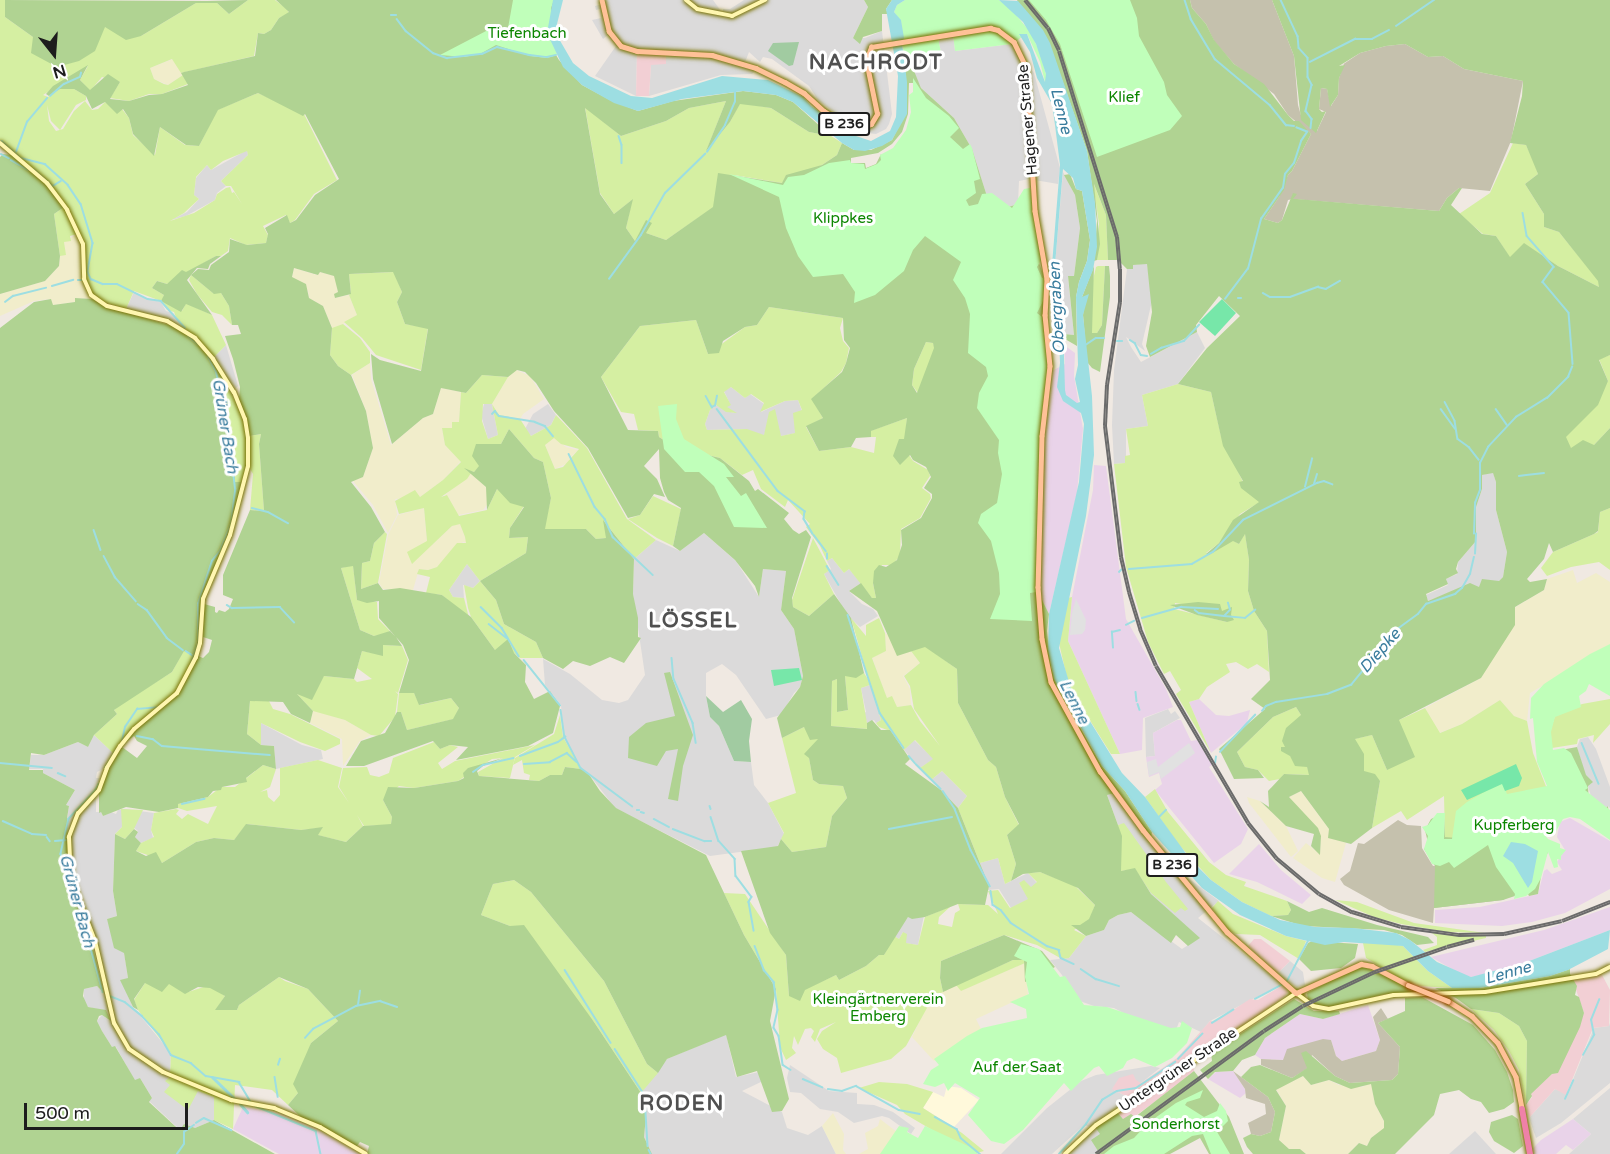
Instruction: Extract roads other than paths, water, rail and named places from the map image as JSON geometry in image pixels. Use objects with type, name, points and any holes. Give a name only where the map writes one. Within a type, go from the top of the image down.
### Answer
[{"type":"highway","points":[[1522,1109],[1530,1154]]},
{"type":"main road","name":"Hagener Straße","points":[[602,0],[609,31],[621,46],[637,51],[712,55],[756,68],[804,93],[824,111],[851,128],[859,129],[871,124],[877,114],[867,69],[867,52],[873,46],[990,28],[998,30],[1014,42],[1024,59],[1035,211],[1047,279],[1045,315],[1050,366],[1042,454],[1038,577],[1046,663],[1052,682],[1105,778],[1143,830],[1227,932],[1285,984]]},
{"type":"main road","points":[[686,0],[702,11],[732,16],[765,0]]},
{"type":"main road","points":[[0,143],[47,183],[67,210],[83,244],[84,279],[91,295],[107,306],[167,321],[195,338],[213,358],[233,391],[242,412],[248,438],[248,466],[230,536],[203,599],[200,643],[196,657],[177,693],[135,729],[120,746],[106,768],[99,790],[78,813],[69,837],[71,879],[95,941],[112,1018],[129,1049],[163,1072],[231,1100],[274,1108],[320,1127],[366,1154]]},
{"type":"main road","points":[[1522,1109],[1516,1077],[1498,1043],[1472,1016],[1448,1001],[1408,985],[1364,964],[1351,967],[1296,993],[1306,1002],[1329,1009],[1394,995],[1476,993],[1596,974],[1610,967]]},
{"type":"main road","points":[[1285,999],[1285,984],[1307,988]]},
{"type":"main road","name":"B 236","points":[[1285,984],[1296,993]]},
{"type":"main road","points":[[1306,1002],[1307,988]]},
{"type":"main road","name":"Untergrüner Straße","points":[[1065,1154],[1096,1125],[1296,993]]},
{"type":"water","points":[[553,0],[563,0],[555,32],[573,63],[589,76],[631,96],[652,98],[722,76],[768,80],[803,97],[811,106],[853,135],[871,141],[890,131],[896,117],[898,76],[886,9],[892,0],[905,0],[897,5],[894,12],[901,20],[904,38],[902,43],[907,82],[907,114],[892,140],[865,151],[854,150],[842,143],[793,102],[776,95],[743,91],[682,99],[638,111],[614,103],[582,85],[563,67],[547,33]]},
{"type":"water","name":"Lenne","points":[[999,0],[1018,1],[1043,30],[1050,43],[1087,151],[1095,203],[1097,247],[1093,270],[1082,297],[1089,294],[1083,315],[1092,396],[1094,455],[1086,516],[1059,648],[1072,692],[1122,773],[1145,797],[1190,859],[1211,880],[1242,902],[1280,920],[1315,927],[1353,928],[1396,933],[1410,940],[1437,962],[1471,977],[1524,963],[1610,930],[1608,949],[1568,970],[1550,976],[1479,988],[1452,988],[1428,971],[1403,946],[1344,942],[1325,945],[1286,936],[1240,915],[1202,888],[1152,832],[1125,791],[1102,766],[1054,679],[1048,650],[1049,614],[1079,482],[1084,424],[1081,413],[1063,401],[1057,387],[1060,363],[1057,291],[1052,265],[1060,165],[1052,104],[1037,78],[1030,52],[1019,34],[1027,34],[1045,82],[1046,74],[1036,44],[1023,22]],"holes":[[[1063,169],[1073,178],[1076,189],[1082,191],[1090,240],[1087,261],[1076,297],[1078,365],[1075,379],[1080,402],[1077,403],[1066,395],[1065,390],[1062,289],[1055,265]]]},
{"type":"water","points":[[1511,842],[1525,844],[1538,851],[1532,882],[1528,888],[1513,863],[1503,856]]},
{"type":"waterway","points":[[1185,0],[1191,19],[1215,59],[1270,105],[1286,125],[1294,126]]},
{"type":"waterway","points":[[1281,0],[1298,36],[1299,48],[1308,58],[1308,77],[1312,85],[1306,111],[1312,119],[1311,128]]},
{"type":"waterway","points":[[1396,26],[1434,0]]},
{"type":"waterway","name":"Tiefenbach","points":[[391,15],[396,15]]},
{"type":"waterway","name":"Tiefenbach","points":[[397,19],[406,31],[433,53],[447,58],[482,54],[497,47],[530,55],[547,57],[556,55]]},
{"type":"waterway","points":[[1310,62],[1355,39],[1372,39],[1389,30]]},
{"type":"waterway","points":[[50,96],[64,84],[80,77],[81,73]]},
{"type":"waterway","points":[[707,152],[725,125],[735,102],[735,92]]},
{"type":"waterway","points":[[16,152],[27,122],[47,98]]},
{"type":"waterway","points":[[1225,299],[1248,269],[1261,219],[1283,188],[1285,174],[1294,163],[1301,141],[1307,132],[1297,128]]},
{"type":"waterway","points":[[619,136],[622,145],[622,163]]},
{"type":"waterway","name":"Grüner Bach","points":[[2,141],[21,158],[45,164],[68,185],[81,204],[93,243],[88,272],[91,279],[103,284],[117,284],[148,299],[161,301],[185,328]]},
{"type":"waterway","points":[[1,154],[9,158]]},
{"type":"waterway","points":[[609,279],[641,235],[665,193],[705,154]]},
{"type":"waterway","points":[[11,160],[28,170]]},
{"type":"waterway","points":[[34,169],[53,186],[61,181]]},
{"type":"waterway","name":"Diepke","points":[[1523,213],[1527,236],[1554,267],[1543,282],[1569,313],[1573,364]]},
{"type":"waterway","points":[[52,286],[73,280]]},
{"type":"waterway","points":[[1263,293],[1270,297],[1290,297],[1318,287],[1326,289],[1340,281]]},
{"type":"waterway","points":[[5,302],[13,296],[46,288]]},
{"type":"waterway","points":[[1151,354],[1161,348],[1184,341],[1199,325]]},
{"type":"waterway","name":"Grüner Bach","points":[[188,336],[198,344]]},
{"type":"waterway","points":[[1084,346],[1096,338],[1104,338]]},
{"type":"waterway","points":[[1130,340],[1135,343],[1141,355],[1147,356]]},
{"type":"waterway","points":[[1117,341],[1122,341]]},
{"type":"waterway","name":"Grüner Bach","points":[[191,663],[198,643],[198,604],[212,561],[220,551],[231,524],[235,489],[227,420],[216,372],[208,357]]},
{"type":"waterway","name":"Diepke","points":[[1474,534],[1475,503],[1480,490],[1480,463],[1488,447],[1516,417],[1547,398],[1568,377],[1572,367]]},
{"type":"waterway","points":[[706,396],[712,407],[714,406]]},
{"type":"waterway","points":[[715,406],[717,396]]},
{"type":"waterway","points":[[1445,402],[1455,421],[1458,439],[1469,447],[1479,460]]},
{"type":"waterway","points":[[717,409],[778,491],[805,511],[804,519],[813,534]]},
{"type":"waterway","points":[[1441,409],[1455,428]]},
{"type":"waterway","points":[[1496,409],[1507,425]]},
{"type":"waterway","points":[[492,414],[495,411],[499,416],[535,422],[545,426],[553,436]]},
{"type":"waterway","points":[[569,454],[595,507],[605,519],[613,537],[653,575]]},
{"type":"waterway","points":[[1305,487],[1312,459]]},
{"type":"waterway","points":[[1519,476],[1544,473]]},
{"type":"waterway","points":[[1314,484],[1317,474]]},
{"type":"waterway","points":[[1129,569],[1192,564],[1213,552],[1243,520],[1317,483],[1324,481],[1332,484]]},
{"type":"waterway","points":[[252,508],[268,512],[288,523]]},
{"type":"waterway","points":[[94,530],[101,550]]},
{"type":"waterway","name":"Diepke","points":[[1475,554],[1476,534]]},
{"type":"waterway","points":[[814,535],[826,551]]},
{"type":"waterway","points":[[827,554],[827,559]]},
{"type":"waterway","points":[[104,556],[115,577],[136,601]]},
{"type":"waterway","name":"Diepke","points":[[1262,711],[1266,706],[1276,702],[1327,694],[1351,685],[1396,630],[1418,614],[1426,604],[1455,594],[1462,588],[1470,574],[1474,557]]},
{"type":"waterway","points":[[827,566],[839,585]]},
{"type":"waterway","points":[[1195,610],[1199,613],[1224,616],[1230,610],[1228,603]]},
{"type":"waterway","points":[[138,604],[147,610],[167,638],[183,650]]},
{"type":"waterway","points":[[227,605],[232,608],[280,607],[294,622]]},
{"type":"waterway","points":[[481,607],[502,628],[519,656]]},
{"type":"waterway","points":[[1142,618],[1181,607],[1218,609]]},
{"type":"waterway","points":[[1224,616],[1245,618],[1255,610]]},
{"type":"waterway","points":[[848,615],[880,713],[904,748]]},
{"type":"waterway","points":[[1126,625],[1134,621]]},
{"type":"waterway","points":[[489,624],[507,638]]},
{"type":"waterway","points":[[1113,648],[1112,632],[1120,630]]},
{"type":"waterway","points":[[186,651],[192,655]]},
{"type":"waterway","points":[[672,658],[674,679],[693,723],[696,743]]},
{"type":"waterway","points":[[524,660],[560,705]]},
{"type":"waterway","points":[[1136,692],[1137,701]]},
{"type":"waterway","points":[[1138,704],[1140,710]]},
{"type":"waterway","name":"Grüner Bach","points":[[122,741],[125,727],[137,709],[158,707]]},
{"type":"waterway","points":[[561,710],[565,737],[581,768],[632,806]]},
{"type":"waterway","name":"Diepke","points":[[1220,752],[1255,715]]},
{"type":"waterway","points":[[137,736],[153,739],[162,746],[270,755]]},
{"type":"waterway","points":[[520,756],[558,742],[565,737]]},
{"type":"waterway","points":[[1582,743],[1599,784]]},
{"type":"waterway","name":"Grüner Bach","points":[[105,768],[116,750]]},
{"type":"waterway","points":[[524,764],[550,762],[567,753],[577,762]]},
{"type":"waterway","points":[[909,756],[915,763]]},
{"type":"waterway","name":"Diepke","points":[[1215,763],[1216,757]]},
{"type":"waterway","points":[[473,772],[483,765],[513,758]]},
{"type":"waterway","points":[[0,763],[52,768]]},
{"type":"waterway","points":[[916,764],[941,789]]},
{"type":"waterway","points":[[58,773],[65,776]]},
{"type":"waterway","name":"Grüner Bach","points":[[99,784],[69,819],[61,854],[70,887],[81,912],[103,992]]},
{"type":"waterway","points":[[943,791],[955,809],[971,850],[990,886]]},
{"type":"waterway","points":[[182,804],[204,799]]},
{"type":"waterway","name":"Diepke","points":[[1158,818],[1166,810]]},
{"type":"waterway","points":[[711,817],[719,841],[735,859],[736,876],[752,897],[749,902],[754,931]]},
{"type":"waterway","points":[[889,829],[952,817]]},
{"type":"waterway","points":[[654,819],[669,827]]},
{"type":"waterway","points":[[3,821],[32,834],[46,835]]},
{"type":"waterway","points":[[673,829],[705,841],[711,841]]},
{"type":"waterway","points":[[47,837],[50,841]]},
{"type":"waterway","name":"Grüner Bach","points":[[55,841],[66,840]]},
{"type":"waterway","points":[[991,891],[993,905],[1001,910],[1011,923],[1047,946],[1059,950],[1061,958],[1074,964]]},
{"type":"waterway","name":"Grüner Bach","points":[[1287,981],[1308,941]]},
{"type":"waterway","points":[[755,946],[764,970],[774,982],[778,1010],[774,1028],[779,1036],[783,1065],[791,1070]]},
{"type":"waterway","points":[[1081,969],[1096,979],[1119,986]]},
{"type":"waterway","points":[[565,970],[611,1043]]},
{"type":"waterway","name":"Grüner Bach","points":[[1255,999],[1283,984]]},
{"type":"waterway","points":[[358,1005],[360,991]]},
{"type":"waterway","name":"Grüner Bach","points":[[110,996],[125,1002],[142,1016],[159,1034],[171,1055],[191,1063],[206,1076],[239,1082],[251,1102]]},
{"type":"waterway","points":[[1583,1055],[1594,1035],[1591,1020],[1599,1000]]},
{"type":"waterway","points":[[305,1038],[313,1029],[356,1006],[380,1001],[397,1007]]},
{"type":"waterway","name":"Grüner Bach","points":[[1212,1023],[1233,1010]]},
{"type":"waterway","name":"Grüner Bach","points":[[1178,1059],[1202,1034]]},
{"type":"waterway","points":[[615,1049],[644,1094]]},
{"type":"waterway","points":[[278,1065],[280,1059]]},
{"type":"waterway","name":"Grüner Bach","points":[[1059,1154],[1086,1124],[1102,1100],[1117,1091],[1136,1088],[1175,1062]]},
{"type":"waterway","points":[[212,1077],[235,1099]]},
{"type":"waterway","points":[[275,1077],[278,1097]]},
{"type":"waterway","points":[[803,1079],[822,1087]]},
{"type":"waterway","points":[[1565,1099],[1573,1081]]},
{"type":"waterway","points":[[828,1089],[842,1091],[856,1086],[899,1110],[920,1114]]},
{"type":"waterway","points":[[645,1097],[648,1146]]},
{"type":"waterway","points":[[240,1104],[247,1112]]},
{"type":"waterway","name":"Grüner Bach","points":[[255,1106],[316,1131],[321,1154]]},
{"type":"waterway","points":[[935,1117],[957,1129],[961,1138],[980,1154]]},
{"type":"waterway","points":[[196,1123],[204,1118],[231,1130]]},
{"type":"waterway","points":[[177,1154],[184,1144],[184,1132],[194,1125]]},
{"type":"waterway","points":[[649,1150],[651,1154]]},
{"type":"railway","points":[[1025,0],[1048,28],[1059,51],[1117,237],[1120,302],[1107,385],[1105,426],[1121,557],[1129,592],[1140,629],[1156,666],[1248,823],[1276,858],[1319,894],[1352,912],[1401,927],[1459,935],[1504,934],[1562,921],[1610,902]]},
{"type":"railway","points":[[1096,1154],[1264,1031],[1303,1006],[1375,972],[1474,940]]},
{"type":"district","name":"NACHRODT","points":[[876,63]]},
{"type":"district","name":"LÖSSEL","points":[[693,621]]},
{"type":"district","name":"RODEN","points":[[682,1104]]},
{"type":"park label","name":"Klief","points":[[1124,98]]},
{"type":"park label","name":"Klippkes","points":[[843,219]]},
{"type":"park label","name":"Kupferberg","points":[[1514,826]]},
{"type":"park label","name":"Kleingärtnerverein Emberg","points":[[878,1008]]},
{"type":"park label","name":"Auf der Saat","points":[[1017,1068]]},
{"type":"park label","name":"Sonderhorst","points":[[1176,1125]]},
{"type":"water label","name":"Obergraben","points":[[1057,308]]}]
